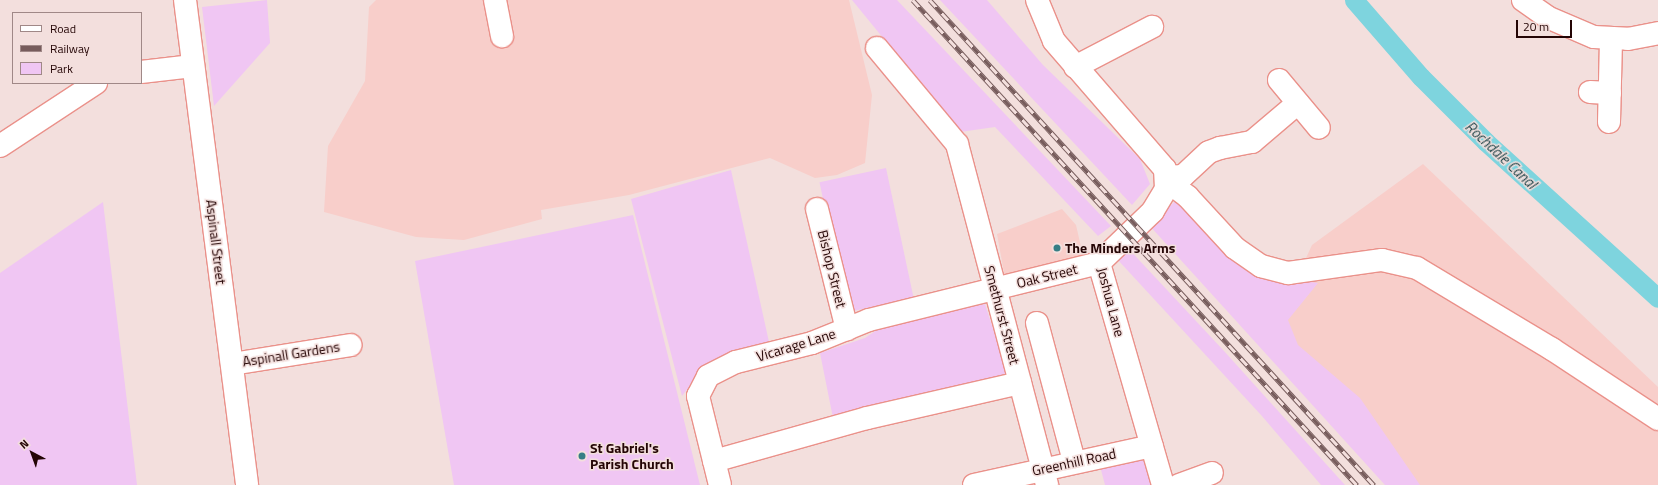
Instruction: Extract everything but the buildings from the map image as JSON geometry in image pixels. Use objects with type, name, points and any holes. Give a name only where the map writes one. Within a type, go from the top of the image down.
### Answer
[{"type":"street","name":"Aspinall Street","points":[[185,0],[247,485]]},
{"type":"street","points":[[496,0],[502,36]]},
{"type":"street","points":[[1037,0],[1053,39],[1075,67],[1160,160],[1167,179],[1188,198],[1235,248],[1261,266],[1288,272],[1382,260],[1417,268],[1552,349],[1658,420]]},
{"type":"street","points":[[1523,0],[1570,28],[1611,40],[1658,33]]},
{"type":"street","points":[[1075,67],[1152,27]]},
{"type":"street","points":[[1609,122],[1600,93],[1611,40]]},
{"type":"street","name":"Smethurst Street","points":[[877,48],[956,144],[1045,476]]},
{"type":"street","points":[[142,72],[193,66]]},
{"type":"street","points":[[1279,80],[1319,128]]},
{"type":"street","points":[[0,146],[94,84]]},
{"type":"street","points":[[1167,179],[1183,176],[1209,152],[1220,148],[1252,142],[1298,103]]},
{"type":"street","name":"Joshua Lane","points":[[1163,485],[1099,263],[1153,211],[1166,189],[1167,179]]},
{"type":"street","name":"Bishop Street","points":[[817,209],[847,329]]},
{"type":"street","name":"Oak Street","points":[[995,288],[1099,263]]},
{"type":"street","name":"Vicarage Lane","points":[[720,485],[698,396],[708,376],[736,362],[812,343],[847,329],[995,288]]},
{"type":"street","points":[[1037,323],[1074,461]]},
{"type":"street","name":"Aspinall Gardens","points":[[232,364],[350,345]]},
{"type":"street","points":[[714,461],[867,418],[1020,383]]},
{"type":"street","name":"Greenhill Road","points":[[974,485],[1045,476],[1074,461],[1152,446]]},
{"type":"street","points":[[1179,485],[1212,473]]},
{"type":"shaded area","points":[[376,0],[849,0],[872,95],[865,163],[837,175],[815,178],[770,158],[629,195],[541,210],[542,219],[464,240],[416,237],[324,212],[328,146],[365,81],[369,7]]},
{"type":"shaded area","points":[[1423,164],[1658,387],[1658,485],[1395,485],[1275,325],[1312,245]]},
{"type":"shaded area","points":[[1062,209],[1076,225],[1084,260],[1005,278],[997,234]]},
{"type":"green space","points":[[267,0],[270,43],[214,106],[202,7]]},
{"type":"green space","points":[[852,0],[897,0],[1111,226],[1098,236],[995,127],[960,132]]},
{"type":"green space","points":[[940,0],[987,0],[1043,65],[1140,159],[1150,184],[1132,205]]},
{"type":"green space","points":[[886,168],[914,298],[847,312],[819,182]]},
{"type":"green space","points":[[731,170],[769,342],[726,357],[691,384],[682,396],[631,199]]},
{"type":"green space","points":[[1181,196],[1266,276],[1318,283],[1288,320],[1298,345],[1360,398],[1420,485],[1385,485],[1149,225]]},
{"type":"green space","points":[[103,202],[137,485],[0,485],[0,273]]},
{"type":"green space","points":[[633,215],[700,485],[454,485],[415,261]]},
{"type":"green space","points":[[1126,246],[1224,351],[1345,485],[1321,485],[1261,415],[1117,259]]},
{"type":"green space","points":[[985,304],[1008,376],[833,418],[820,353],[865,338],[887,323]]},
{"type":"green space","points":[[1141,453],[1152,485],[1105,485],[1100,466]]},
{"type":"waterway","name":"Rochdale Canal","points":[[1354,0],[1421,77],[1486,142],[1658,298]]},
{"type":"railway","points":[[913,0],[1357,485]]},
{"type":"railway","points":[[930,0],[1374,485]]},
{"type":"place","name":"The Minders Arms","points":[[1057,248]]},
{"type":"place","name":"St Gabriel's Parish Church","points":[[582,456]]}]
